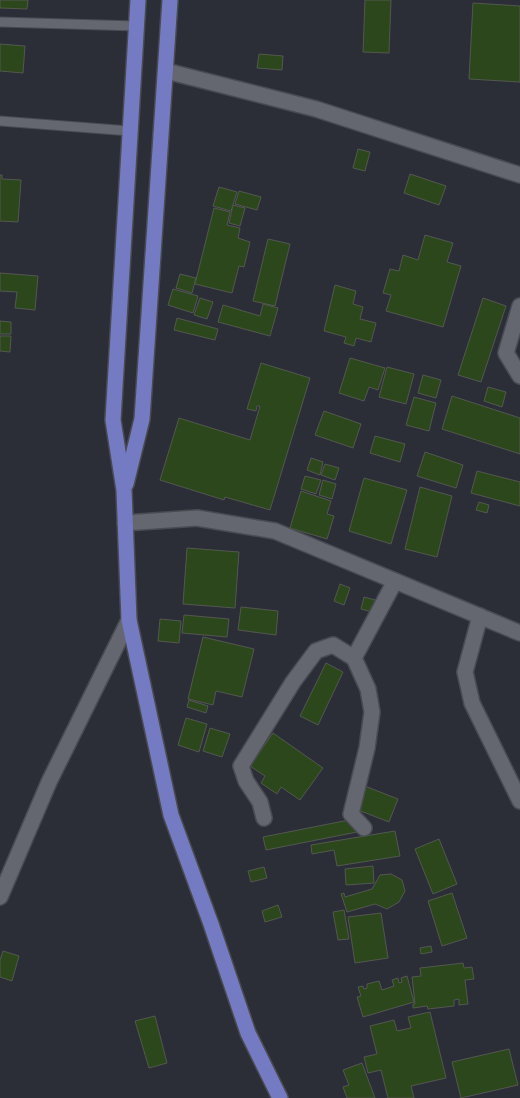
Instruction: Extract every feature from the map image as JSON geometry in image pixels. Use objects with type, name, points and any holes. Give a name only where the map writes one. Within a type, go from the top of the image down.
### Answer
[{"type":"main road","points":[[138,0],[113,420],[124,490],[129,620],[171,815],[248,1033],[280,1098]]},
{"type":"main road","points":[[124,490],[142,419],[170,0]]},
{"type":"street","points":[[166,70],[316,108],[520,175]]},
{"type":"street","points":[[520,306],[506,353],[520,376]]},
{"type":"street","points":[[125,523],[197,518],[275,531],[520,633]]},
{"type":"street","points":[[354,658],[395,581]]},
{"type":"street","points":[[480,616],[465,672],[472,703],[520,801]]},
{"type":"street","points":[[0,897],[49,782],[129,620]]},
{"type":"street","points":[[264,818],[260,802],[246,782],[241,766],[293,682],[316,651],[333,645],[354,658],[368,689],[372,712],[367,748],[351,814],[364,828]]},
{"type":"lane","points":[[0,22],[136,26]]},
{"type":"lane","points":[[0,121],[130,131]]},
{"type":"building","points":[[0,0],[28,0],[27,9],[0,8]]},
{"type":"building","points":[[365,0],[391,0],[389,53],[363,52]]},
{"type":"building","points":[[473,3],[520,6],[520,82],[469,79]]},
{"type":"building","points":[[0,44],[25,46],[23,73],[0,71]]},
{"type":"building","points":[[259,54],[283,56],[282,70],[257,68]]},
{"type":"building","points":[[358,149],[370,152],[365,171],[353,168]]},
{"type":"building","points":[[410,174],[446,186],[439,205],[404,193]]},
{"type":"building","points":[[0,175],[2,175],[2,179],[21,180],[18,222],[0,221]]},
{"type":"building","points":[[219,187],[237,192],[231,211],[213,206]]},
{"type":"building","points":[[239,191],[261,197],[257,210],[235,204]]},
{"type":"building","points":[[233,205],[245,208],[240,226],[229,223]]},
{"type":"building","points":[[214,208],[230,212],[227,225],[240,228],[238,238],[250,242],[244,267],[239,266],[232,293],[195,284]]},
{"type":"building","points":[[425,235],[453,243],[447,262],[461,266],[443,327],[386,311],[391,295],[383,293],[390,269],[399,271],[403,255],[418,260]]},
{"type":"building","points":[[268,239],[290,244],[275,306],[253,301]]},
{"type":"building","points":[[0,273],[38,276],[35,310],[15,308],[17,292],[0,291]]},
{"type":"building","points":[[180,274],[196,278],[192,293],[176,288]]},
{"type":"building","points":[[335,285],[356,291],[353,304],[363,307],[360,319],[376,323],[371,342],[356,338],[354,346],[344,343],[346,337],[324,331]]},
{"type":"building","points":[[173,289],[198,296],[193,313],[168,305]]},
{"type":"building","points":[[200,298],[213,302],[207,319],[194,315]]},
{"type":"building","points":[[483,298],[506,306],[481,382],[458,375]]},
{"type":"building","points":[[263,304],[278,308],[270,336],[218,322],[223,305],[260,316]]},
{"type":"building","points":[[177,318],[218,329],[215,340],[174,330]]},
{"type":"building","points":[[0,321],[11,322],[11,334],[0,334]]},
{"type":"building","points":[[0,336],[11,336],[10,352],[0,351]]},
{"type":"building","points":[[350,358],[385,368],[378,390],[369,387],[364,401],[339,393]]},
{"type":"building","points":[[261,363],[310,378],[270,510],[225,497],[224,500],[160,480],[179,418],[250,440],[260,406],[257,406],[256,411],[247,409]]},
{"type":"building","points":[[387,367],[414,374],[406,404],[379,397]]},
{"type":"building","points":[[423,375],[441,380],[436,398],[418,393]]},
{"type":"building","points":[[488,387],[506,392],[502,407],[484,401]]},
{"type":"building","points":[[452,396],[520,418],[520,454],[442,429]]},
{"type":"building","points":[[414,397],[436,403],[429,431],[406,425]]},
{"type":"building","points":[[324,411],[361,424],[353,448],[315,435]]},
{"type":"building","points":[[375,436],[405,444],[400,462],[370,453]]},
{"type":"building","points":[[425,452],[463,465],[456,488],[417,476]]},
{"type":"building","points":[[311,458],[323,462],[320,475],[307,470]]},
{"type":"building","points":[[325,464],[339,468],[335,480],[321,475]]},
{"type":"building","points":[[477,471],[520,482],[520,506],[471,493]]},
{"type":"building","points":[[305,476],[321,480],[316,494],[301,489]]},
{"type":"building","points":[[364,478],[407,490],[391,544],[349,531]]},
{"type":"building","points":[[323,480],[336,484],[332,499],[319,495]]},
{"type":"building","points":[[420,487],[452,496],[437,557],[405,549]]},
{"type":"building","points":[[301,491],[331,501],[327,514],[334,516],[327,539],[290,528]]},
{"type":"building","points":[[479,502],[489,505],[487,513],[476,510]]},
{"type":"building","points":[[187,548],[239,552],[235,608],[183,604]]},
{"type":"building","points":[[340,584],[350,588],[344,605],[334,601]]},
{"type":"building","points":[[364,597],[375,600],[372,612],[361,609]]},
{"type":"building","points":[[241,607],[278,611],[276,635],[238,630]]},
{"type":"building","points":[[184,615],[229,619],[227,637],[182,633]]},
{"type":"building","points":[[160,619],[181,621],[179,643],[158,641]]},
{"type":"building","points":[[203,637],[254,649],[242,697],[216,691],[213,705],[188,699]]},
{"type":"building","points":[[326,663],[343,672],[318,725],[300,716]]},
{"type":"building","points":[[189,700],[208,706],[206,713],[187,707]]},
{"type":"building","points":[[186,718],[207,724],[199,752],[178,745]]},
{"type":"building","points":[[210,728],[230,734],[222,757],[203,751]]},
{"type":"building","points":[[273,733],[323,768],[300,800],[281,787],[277,794],[261,783],[265,776],[250,766]]},
{"type":"building","points":[[362,785],[398,799],[389,822],[353,808]]},
{"type":"building","points":[[354,819],[357,832],[266,850],[263,837]]},
{"type":"building","points":[[395,831],[400,856],[337,866],[334,850],[312,854],[311,845]]},
{"type":"building","points":[[439,839],[457,884],[433,894],[415,849]]},
{"type":"building","points":[[373,866],[374,883],[346,885],[345,869]]},
{"type":"building","points":[[264,867],[267,878],[251,882],[248,871]]},
{"type":"building","points":[[391,874],[402,880],[405,891],[399,902],[387,909],[375,904],[347,912],[341,894],[344,893],[345,897],[372,889],[380,875]]},
{"type":"building","points":[[452,893],[467,938],[442,946],[428,901]]},
{"type":"building","points":[[278,905],[282,917],[265,922],[262,911]]},
{"type":"building","points":[[344,910],[349,939],[338,940],[333,912]]},
{"type":"building","points":[[381,913],[388,958],[355,963],[348,917]]},
{"type":"building","points":[[431,946],[432,952],[421,954],[420,948]]},
{"type":"building","points":[[3,951],[19,956],[12,981],[0,977],[0,960]]},
{"type":"building","points":[[463,963],[464,968],[472,967],[474,979],[465,980],[468,1004],[459,1005],[459,999],[454,1000],[454,1006],[428,1009],[427,1006],[413,1008],[413,1004],[415,1004],[412,977],[421,976],[420,968]]},
{"type":"building","points":[[407,976],[414,1002],[363,1017],[357,997],[361,996],[358,987],[363,986],[364,989],[367,988],[367,984],[379,981],[382,990],[394,986],[392,980],[398,978],[399,983],[402,982],[401,978]]},
{"type":"building","points":[[430,1012],[446,1078],[411,1086],[414,1098],[388,1098],[381,1070],[368,1073],[364,1057],[377,1054],[370,1026],[394,1020],[397,1031],[411,1028],[408,1017]]},
{"type":"building","points":[[155,1016],[167,1063],[149,1068],[135,1021]]},
{"type":"building","points":[[509,1049],[518,1085],[461,1098],[452,1062]]},
{"type":"building","points":[[362,1063],[375,1098],[347,1098],[343,1087],[349,1085],[343,1070]]}]
